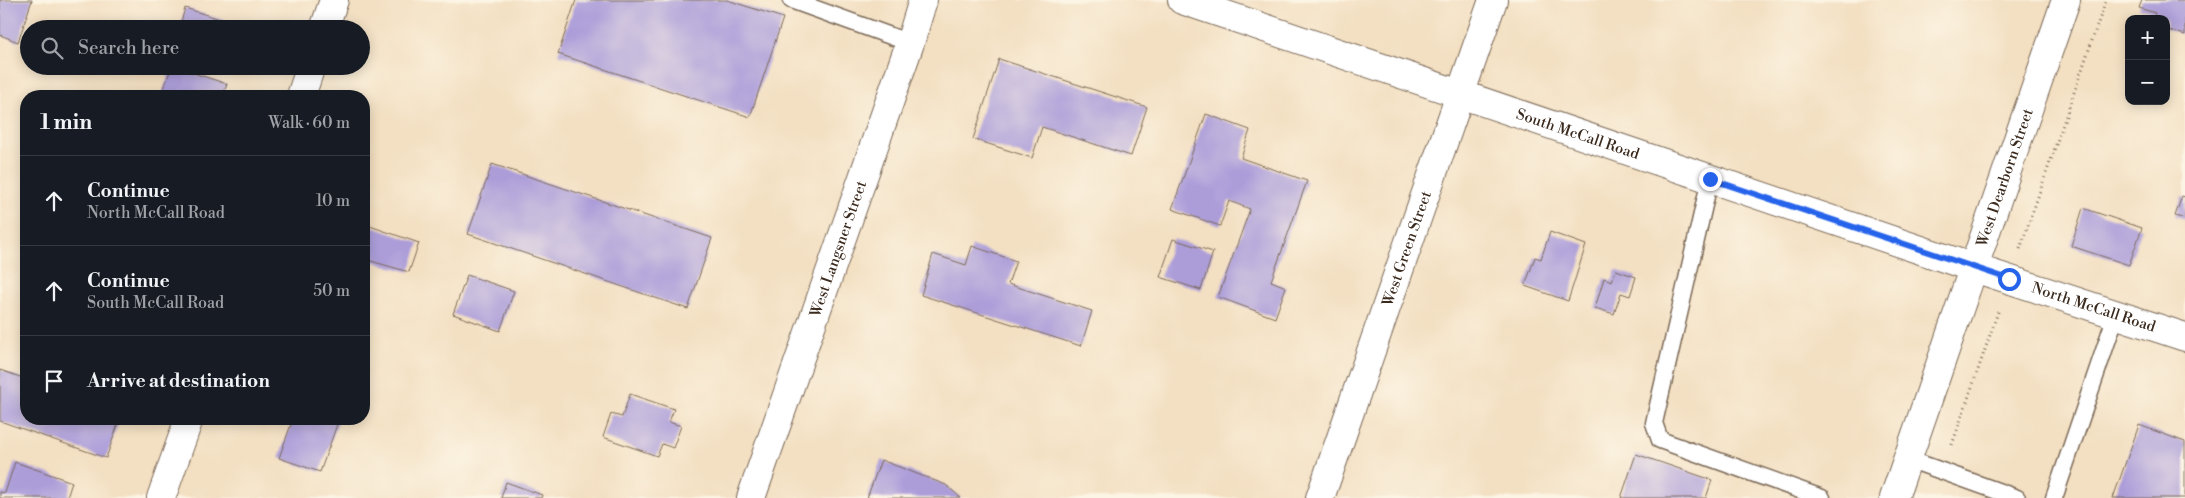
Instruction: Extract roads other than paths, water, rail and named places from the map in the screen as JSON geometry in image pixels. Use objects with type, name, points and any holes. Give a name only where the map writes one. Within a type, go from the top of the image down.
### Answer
[{"type":"street","points":[[327,20],[334,0]]},
{"type":"street","name":"West Langsner Street","points":[[751,498],[910,43],[923,0]]},
{"type":"street","name":"South McCall Road","points":[[1182,0],[1974,268]]},
{"type":"street","name":"West Green Street","points":[[1320,498],[1493,0]]},
{"type":"street","name":"West Dearborn Street","points":[[1894,498],[2066,0]]},
{"type":"street","points":[[303,90],[308,75]]},
{"type":"street","name":"North McCall Road","points":[[1974,268],[2185,337]]},
{"type":"street","points":[[161,498],[187,425]]},
{"type":"lane","points":[[790,0],[910,43]]},
{"type":"lane","points":[[1710,179],[1654,423],[1660,440],[1785,492],[1822,498]]},
{"type":"lane","points":[[2054,498],[2116,315]]},
{"type":"lane","points":[[1908,459],[2018,498]]}]
